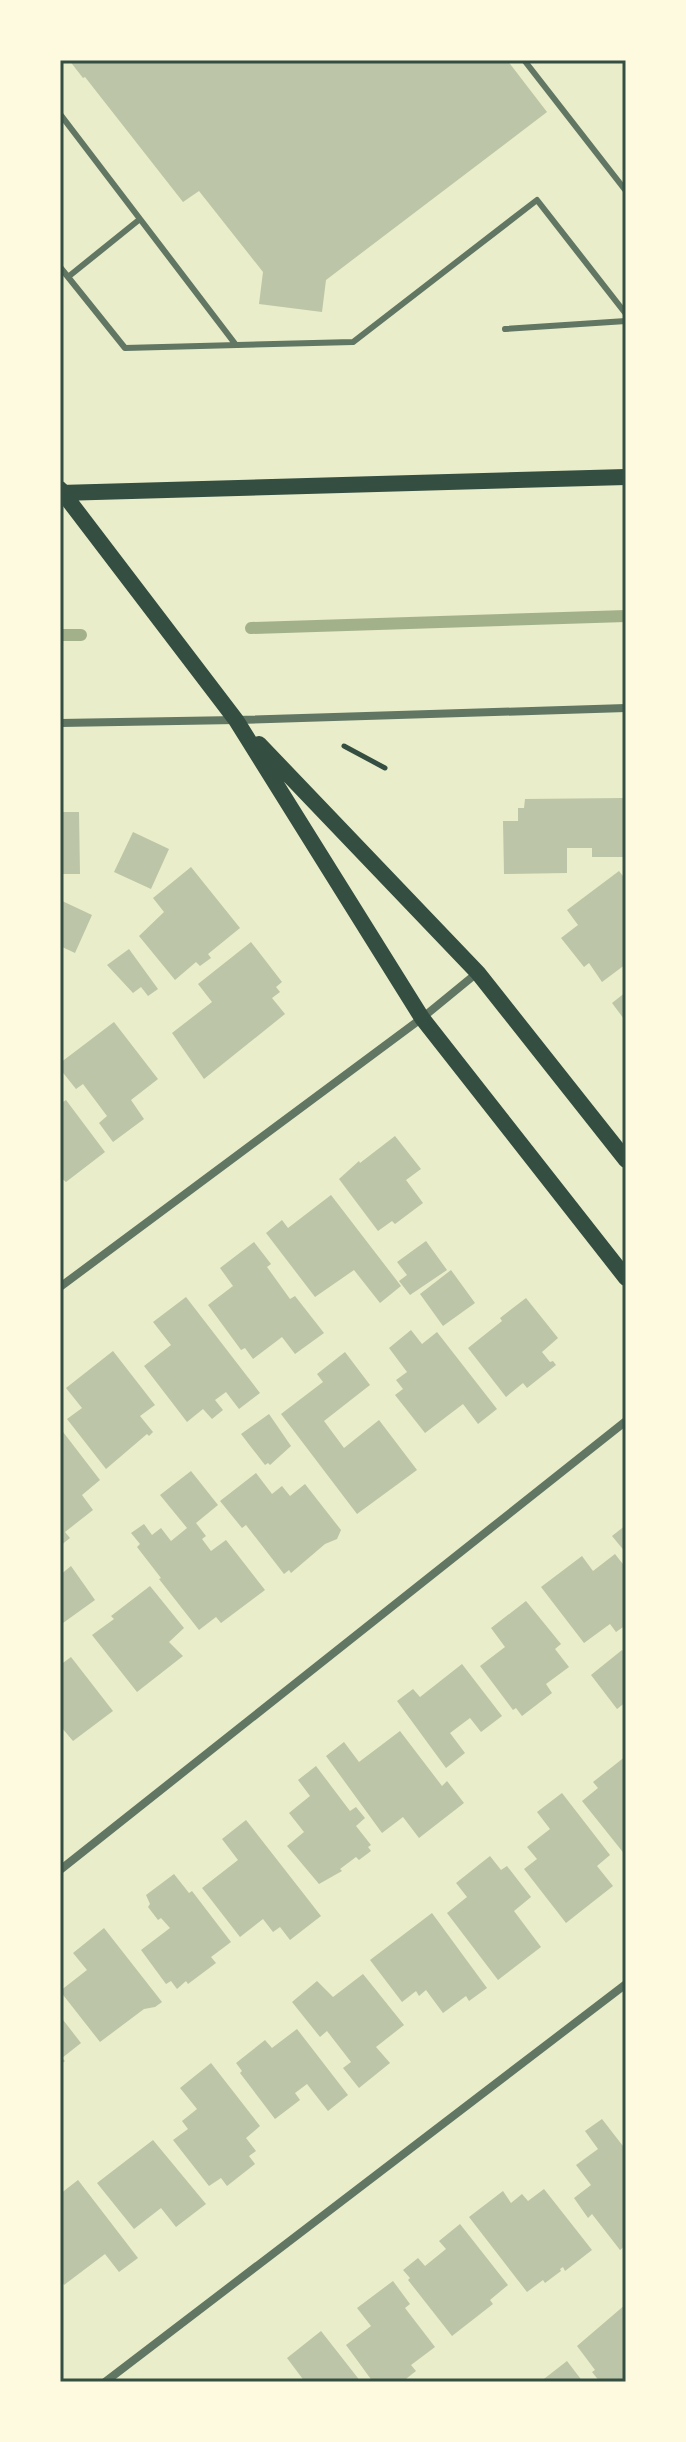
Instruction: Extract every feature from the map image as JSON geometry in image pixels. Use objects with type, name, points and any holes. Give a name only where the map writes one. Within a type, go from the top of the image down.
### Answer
[{"type":"main road","points":[[61,492],[626,477]]},
{"type":"main road","points":[[61,492],[236,720],[422,1018],[626,1278]]},
{"type":"main road","points":[[236,720],[478,973],[626,1160]]},
{"type":"street","points":[[60,723],[626,708]]},
{"type":"street","points":[[60,1287],[478,973]]},
{"type":"street","points":[[60,1870],[626,1421]]},
{"type":"street","points":[[105,2382],[626,1984]]},
{"type":"lane","points":[[524,60],[626,191]]},
{"type":"lane","points":[[60,114],[236,345]]},
{"type":"lane","points":[[60,267],[125,348],[353,342],[537,200],[626,314]]},
{"type":"lane","points":[[68,277],[140,219]]},
{"type":"lane","points":[[505,329],[626,321]]},
{"type":"path","points":[[344,746],[385,768]]},
{"type":"building","points":[[69,60],[507,60],[547,112],[326,280],[322,312],[259,304],[263,272],[199,191],[183,202]]},
{"type":"building","points":[[624,798],[625,857],[592,857],[592,848],[567,848],[567,873],[504,874],[503,821],[518,821],[518,808],[524,808],[525,799]]},
{"type":"building","points":[[60,812],[79,812],[80,874],[60,874]]},
{"type":"building","points":[[133,832],[169,849],[151,889],[114,872]]},
{"type":"building","points":[[191,867],[240,928],[208,954],[211,958],[200,966],[196,962],[175,980],[139,936],[164,912],[153,898]]},
{"type":"building","points":[[619,871],[626,880],[626,964],[602,982],[589,963],[584,967],[561,938],[578,925],[567,910]]},
{"type":"building","points":[[60,900],[92,915],[75,953],[60,946]]},
{"type":"building","points":[[251,942],[282,982],[276,987],[280,992],[272,998],[285,1014],[204,1079],[172,1033],[212,1002],[198,984]]},
{"type":"building","points":[[129,949],[158,989],[148,996],[141,987],[133,993],[107,965]]},
{"type":"building","points":[[626,992],[626,1018],[624,1019],[612,1003]]},
{"type":"building","points":[[114,1022],[158,1079],[131,1100],[144,1119],[113,1142],[99,1123],[107,1116],[83,1084],[76,1089],[60,1069],[60,1063]]},
{"type":"building","points":[[66,1100],[105,1152],[66,1182],[60,1177],[60,1104]]},
{"type":"building","points":[[395,1136],[421,1169],[406,1180],[423,1203],[395,1224],[392,1221],[378,1231],[339,1179]]},
{"type":"building","points":[[331,1195],[401,1286],[380,1303],[354,1270],[315,1297],[266,1233],[282,1220],[288,1228]]},
{"type":"building","points":[[426,1241],[447,1270],[410,1295],[399,1281],[407,1275],[397,1262]]},
{"type":"building","points":[[254,1242],[271,1264],[267,1267],[290,1299],[295,1296],[324,1333],[295,1354],[282,1337],[253,1359],[245,1348],[241,1350],[208,1305],[233,1286],[220,1268]]},
{"type":"building","points":[[451,1270],[475,1303],[443,1326],[420,1294]]},
{"type":"building","points":[[186,1297],[260,1393],[239,1409],[226,1392],[215,1400],[223,1410],[212,1419],[203,1409],[187,1422],[144,1366],[171,1345],[153,1322]]},
{"type":"building","points":[[526,1298],[558,1338],[542,1352],[556,1365],[527,1388],[523,1383],[506,1397],[468,1348]]},
{"type":"building","points":[[411,1330],[422,1344],[437,1332],[497,1409],[478,1424],[463,1404],[425,1433],[395,1395],[403,1389],[396,1380],[407,1372],[389,1348]]},
{"type":"building","points":[[113,1351],[155,1405],[140,1416],[153,1432],[106,1469],[67,1419],[82,1408],[66,1388]]},
{"type":"building","points":[[345,1352],[370,1385],[324,1421],[344,1448],[379,1420],[417,1470],[357,1514],[281,1414],[323,1382],[317,1374]]},
{"type":"building","points":[[269,1414],[291,1446],[270,1465],[265,1465],[241,1434]]},
{"type":"building","points":[[60,1428],[100,1480],[82,1495],[93,1510],[65,1532],[70,1538],[60,1546]]},
{"type":"building","points":[[191,1471],[218,1505],[196,1523],[206,1536],[202,1539],[211,1551],[226,1540],[265,1590],[221,1623],[216,1617],[199,1630],[159,1579],[131,1533],[144,1524],[152,1535],[161,1528],[171,1541],[187,1528],[160,1495]]},
{"type":"building","points":[[256,1473],[272,1494],[282,1486],[290,1496],[305,1484],[341,1530],[337,1539],[325,1544],[291,1573],[289,1570],[284,1574],[246,1525],[242,1528],[220,1501]]},
{"type":"building","points":[[626,1525],[626,1553],[612,1536]]},
{"type":"building","points":[[615,1554],[626,1568],[626,1625],[616,1632],[610,1624],[584,1643],[541,1587],[582,1556],[593,1571]]},
{"type":"building","points":[[71,1566],[95,1600],[63,1623],[60,1619],[60,1575]]},
{"type":"building","points":[[150,1586],[184,1628],[169,1642],[183,1656],[137,1692],[92,1635]]},
{"type":"building","points":[[526,1601],[561,1644],[555,1649],[569,1667],[546,1684],[552,1693],[522,1716],[516,1708],[513,1710],[480,1666],[505,1647],[491,1628]]},
{"type":"building","points":[[622,1650],[626,1655],[626,1702],[617,1709],[591,1675]]},
{"type":"building","points":[[71,1657],[113,1711],[73,1741],[60,1729],[60,1665]]},
{"type":"building","points":[[462,1664],[502,1716],[481,1732],[470,1718],[450,1733],[465,1753],[446,1768],[397,1701],[413,1689],[420,1697]]},
{"type":"building","points":[[400,1731],[442,1786],[447,1781],[464,1803],[419,1838],[403,1817],[382,1833],[326,1756],[344,1742],[359,1762]]},
{"type":"building","points":[[626,1756],[626,1856],[582,1801],[598,1788],[593,1782]]},
{"type":"building","points":[[316,1766],[350,1811],[356,1807],[365,1818],[356,1826],[371,1845],[368,1847],[371,1851],[359,1860],[356,1857],[340,1869],[342,1871],[319,1884],[287,1846],[304,1832],[289,1813],[310,1796],[298,1780]]},
{"type":"building","points":[[562,1793],[610,1855],[597,1866],[613,1886],[566,1923],[524,1869],[537,1859],[527,1847],[550,1829],[537,1812]]},
{"type":"building","points":[[246,1820],[321,1916],[290,1940],[280,1927],[273,1932],[263,1919],[240,1937],[202,1888],[238,1860],[222,1839]]},
{"type":"building","points":[[490,1856],[501,1870],[507,1866],[531,1897],[514,1911],[541,1947],[498,1980],[447,1913],[467,1897],[456,1883]]},
{"type":"building","points":[[174,1874],[189,1893],[192,1891],[231,1942],[211,1957],[216,1963],[177,1989],[171,1981],[166,1984],[141,1950],[170,1928],[161,1918],[158,1920],[148,1907],[150,1904],[146,1895]]},
{"type":"building","points":[[432,1913],[487,1988],[469,2001],[466,1996],[443,2013],[426,1990],[419,1996],[416,1991],[402,2002],[370,1960]]},
{"type":"building","points":[[104,1928],[162,2002],[144,2009],[100,2042],[60,1991],[87,1970],[73,1953]]},
{"type":"building","points":[[363,1974],[404,2025],[376,2047],[390,2063],[359,2088],[343,2068],[351,2062],[327,2031],[320,2037],[292,2002],[317,1981],[333,1997]]},
{"type":"building","points":[[60,2016],[81,2043],[62,2058],[65,2061],[60,2065]]},
{"type":"building","points":[[297,2029],[348,2095],[328,2111],[307,2084],[295,2093],[300,2100],[275,2119],[240,2073],[242,2071],[236,2063],[265,2040],[272,2048]]},
{"type":"building","points":[[211,2063],[260,2126],[246,2138],[256,2151],[249,2156],[255,2164],[227,2186],[221,2178],[209,2186],[173,2140],[188,2129],[182,2121],[197,2109],[180,2088]]},
{"type":"building","points":[[602,2119],[626,2150],[626,2245],[620,2250],[592,2214],[588,2218],[574,2198],[591,2185],[576,2165],[598,2149],[585,2131]]},
{"type":"building","points":[[153,2140],[206,2204],[176,2227],[161,2208],[134,2229],[97,2183]]},
{"type":"building","points":[[78,2180],[138,2258],[119,2272],[105,2254],[64,2285],[60,2279],[60,2194]]},
{"type":"building","points":[[544,2189],[592,2250],[565,2271],[563,2267],[545,2283],[543,2280],[527,2292],[469,2217],[503,2191],[511,2203],[522,2194],[528,2201]]},
{"type":"building","points":[[460,2224],[508,2285],[490,2300],[493,2304],[452,2336],[403,2270],[418,2258],[425,2266],[446,2249],[439,2241]]},
{"type":"building","points":[[393,2281],[410,2304],[405,2308],[435,2347],[411,2365],[416,2371],[402,2382],[373,2382],[346,2345],[371,2326],[357,2308]]},
{"type":"building","points":[[626,2304],[626,2382],[600,2382],[577,2346]]},
{"type":"building","points":[[321,2331],[361,2382],[305,2382],[287,2358]]},
{"type":"building","points":[[567,2361],[583,2382],[540,2382]]},
{"type":"waterway","points":[[251,628],[626,616]]},
{"type":"waterway","points":[[60,635],[81,635]]}]
